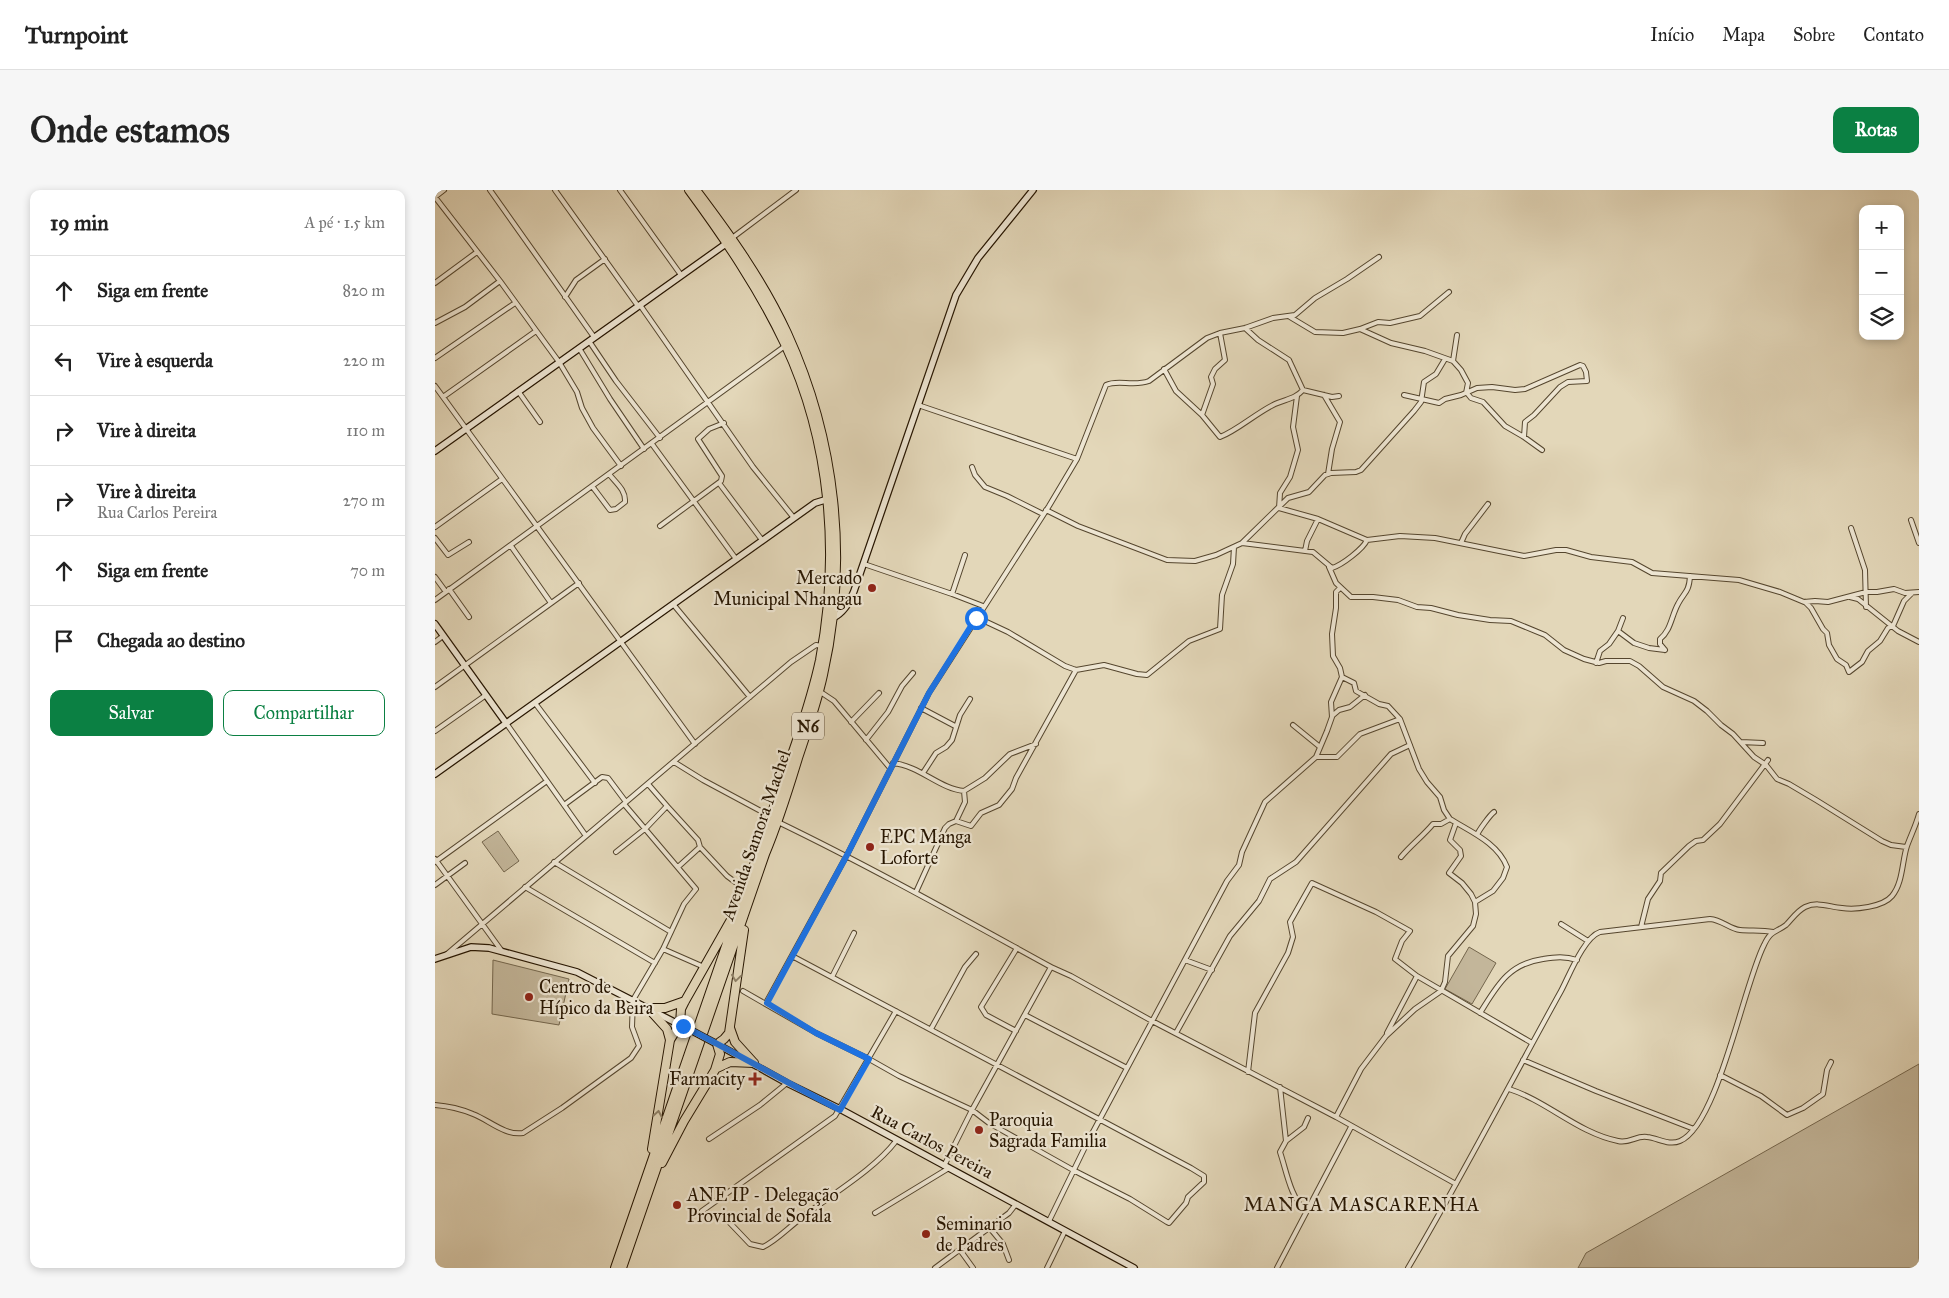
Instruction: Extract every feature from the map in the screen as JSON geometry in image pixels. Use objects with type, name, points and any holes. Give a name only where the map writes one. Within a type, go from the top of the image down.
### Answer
[{"type":"highway","name":"N6","points":[[689,190],[729,241],[786,346]]},
{"type":"highway","name":"Avenida Samora Machel","points":[[615,1268],[742,901],[775,820],[819,691],[833,618],[836,564],[835,516],[829,467],[807,384],[786,332],[757,277],[729,241],[696,190]]},
{"type":"highway","name":"Avenida Samora Machel","points":[[622,1268],[765,854],[813,691],[822,646],[829,592],[830,545],[828,499],[819,446],[809,409],[786,346]]},
{"type":"highway","points":[[670,1040],[681,1025],[681,1009],[685,1001],[742,901]]},
{"type":"highway","points":[[656,1170],[665,1158],[715,1070],[720,1054],[716,1043],[727,1036],[730,1028],[746,912]]},
{"type":"highway","points":[[648,1008],[673,1007],[685,1001]]},
{"type":"highway","points":[[648,1008],[667,1029],[670,1040],[651,1162]]},
{"type":"highway","points":[[730,1028],[735,1042],[754,1063]]},
{"type":"highway","points":[[715,1070],[730,1062],[754,1063]]},
{"type":"main road","points":[[833,618],[838,616],[850,602],[962,283],[978,258],[1033,190]]},
{"type":"main road","points":[[435,451],[729,241]]},
{"type":"main road","points":[[435,774],[815,502],[828,499]]},
{"type":"main road","points":[[435,624],[506,723]]},
{"type":"main road","name":"Rua Carlos Pereira","points":[[435,959],[466,948],[478,946],[577,972],[754,1063],[787,1083],[1134,1268]]},
{"type":"street","points":[[444,190],[435,197],[559,362],[577,392],[593,428],[621,466]]},
{"type":"street","points":[[489,190],[565,296],[616,381],[660,438]]},
{"type":"street","points":[[555,190],[709,402],[753,467],[793,518]]},
{"type":"street","points":[[621,190],[681,275]]},
{"type":"street","points":[[729,241],[796,190]]},
{"type":"street","points":[[435,283],[477,252]]},
{"type":"street","points":[[767,1003],[847,855],[921,708],[983,606],[1045,512],[1077,459],[1106,385],[1115,383],[1132,385],[1143,383],[1156,378],[1164,370],[1187,355],[1202,341],[1220,333],[1245,328],[1273,318],[1290,317],[1302,310],[1315,298],[1379,257]]},
{"type":"street","points":[[565,296],[576,280],[605,259]]},
{"type":"street","points":[[435,323],[465,307],[500,281]]},
{"type":"street","points":[[1290,317],[1315,332],[1343,333],[1377,322],[1394,323],[1421,315],[1449,292]]},
{"type":"street","points":[[435,358],[515,303]]},
{"type":"street","points":[[1245,328],[1258,340],[1289,360],[1303,390]]},
{"type":"street","points":[[1359,329],[1391,343],[1425,351],[1453,361],[1469,383],[1466,393]]},
{"type":"street","points":[[443,397],[536,331]]},
{"type":"street","points":[[1202,415],[1213,384],[1211,377],[1215,369],[1225,360],[1220,333]]},
{"type":"street","points":[[1453,361],[1457,335]]},
{"type":"street","points":[[435,600],[786,346]]},
{"type":"street","points":[[579,348],[610,399],[644,449]]},
{"type":"street","points":[[1329,474],[1361,470],[1414,411],[1421,398],[1424,382],[1436,374],[1445,359]]},
{"type":"street","points":[[1404,395],[1437,403],[1445,398],[1479,388],[1525,389],[1580,365],[1583,366],[1587,372],[1587,381],[1568,382],[1558,388],[1534,416],[1525,422],[1525,437]]},
{"type":"street","points":[[1164,370],[1176,391],[1202,415],[1220,437],[1228,434],[1260,412],[1297,396],[1303,390]]},
{"type":"street","points":[[435,386],[695,744]]},
{"type":"street","points":[[1303,390],[1331,397],[1339,396]]},
{"type":"street","points":[[518,391],[540,422]]},
{"type":"street","points":[[1466,393],[1471,398],[1483,402],[1505,426],[1525,437],[1542,450]]},
{"type":"street","points":[[972,467],[975,475],[985,487],[1077,526],[1167,560],[1195,561],[1216,555],[1242,543],[1288,498],[1312,491],[1329,474],[1340,422],[1324,395]]},
{"type":"street","points":[[1279,508],[1280,493],[1290,477],[1298,450],[1293,428],[1297,396]]},
{"type":"street","points":[[918,405],[1077,459]]},
{"type":"street","points":[[660,526],[722,479],[722,476],[698,439],[709,429],[723,423]]},
{"type":"street","points":[[652,444],[736,559]]},
{"type":"street","points":[[592,486],[610,510],[616,510],[625,502],[626,498],[621,488],[609,474]]},
{"type":"street","points":[[435,528],[503,479]]},
{"type":"street","points":[[719,483],[762,540]]},
{"type":"street","points":[[1461,543],[1465,534],[1488,504]]},
{"type":"street","points":[[1279,508],[1318,519],[1367,540],[1406,536],[1461,543],[1524,556],[1566,550],[1591,557],[1632,562],[1652,573],[1746,582],[1805,602],[1825,602],[1866,592],[1894,589],[1905,593],[1919,592]]},
{"type":"street","points":[[1305,551],[1307,541],[1318,519]]},
{"type":"street","points":[[1911,520],[1919,543]]},
{"type":"street","points":[[1851,528],[1865,570],[1866,607]]},
{"type":"street","points":[[435,538],[448,555],[469,542]]},
{"type":"street","points":[[1329,567],[1335,568],[1353,555],[1367,540]]},
{"type":"street","points":[[1242,543],[1316,554],[1329,567],[1340,588],[1353,597],[1398,600],[1458,615],[1511,621],[1545,635],[1569,653],[1597,663],[1616,660],[1633,662],[1663,687],[1694,701],[1739,741],[1754,758],[1766,762],[1777,779],[1789,784],[1882,841],[1891,845],[1906,847]]},
{"type":"street","points":[[511,546],[551,603]]},
{"type":"street","points":[[976,618],[1008,632],[1065,666],[1076,670],[1104,665],[1147,675],[1189,641],[1221,628],[1222,595],[1233,564],[1234,547]]},
{"type":"street","points":[[953,594],[965,555]]},
{"type":"street","points":[[864,564],[983,606]]},
{"type":"street","points":[[1618,631],[1634,643],[1649,648],[1665,650],[1660,639],[1667,633],[1678,604],[1685,595],[1690,576]]},
{"type":"street","points":[[435,578],[469,618]]},
{"type":"street","points":[[435,687],[579,583]]},
{"type":"street","points":[[1332,717],[1331,702],[1342,677],[1340,668],[1333,656],[1332,642],[1336,592],[1340,588]]},
{"type":"street","points":[[1805,602],[1827,633],[1829,645],[1837,659],[1846,665],[1849,672],[1862,662],[1868,651],[1881,642],[1888,628],[1893,626],[1904,601],[1912,593]]},
{"type":"street","points":[[1851,597],[1858,599],[1866,607],[1919,642]]},
{"type":"street","points":[[673,604],[750,696]]},
{"type":"street","points":[[1597,663],[1600,651],[1607,646],[1618,631],[1623,618]]},
{"type":"street","points":[[435,642],[443,636]]},
{"type":"street","points":[[444,956],[791,662],[816,645],[822,646]]},
{"type":"street","points":[[916,892],[945,828],[957,821],[971,826],[981,813],[999,805],[1011,790],[1076,670]]},
{"type":"street","points":[[866,740],[888,712],[902,686],[913,673]]},
{"type":"street","points":[[1342,677],[1354,683],[1355,690],[1379,704],[1388,706],[1400,719],[1419,769],[1439,796],[1450,820],[1477,835],[1501,855],[1507,867],[1503,878],[1493,891],[1475,902]]},
{"type":"street","points":[[819,691],[834,701],[866,740],[891,766],[907,766],[953,789],[964,791],[985,778],[1010,754],[1036,744]]},
{"type":"street","points":[[851,722],[879,692]]},
{"type":"street","points":[[435,731],[486,695]]},
{"type":"street","points":[[1049,1221],[1099,1119],[1227,881],[1239,865],[1242,852],[1265,802],[1316,756],[1332,717],[1339,710],[1350,707],[1365,695]]},
{"type":"street","points":[[923,774],[937,753],[952,740],[956,731],[955,726],[966,702],[970,699]]},
{"type":"street","points":[[535,703],[595,783]]},
{"type":"street","points":[[921,708],[955,726]]},
{"type":"street","points":[[1316,756],[1337,757],[1360,734],[1400,719]]},
{"type":"street","points":[[506,723],[586,836]]},
{"type":"street","points":[[1293,725],[1320,747]]},
{"type":"street","points":[[1739,741],[1763,743]]},
{"type":"street","points":[[1176,1033],[1230,936],[1259,902],[1270,879],[1296,862],[1391,754],[1410,745]]},
{"type":"street","points":[[674,762],[775,820],[847,855],[1051,967],[1336,1117],[1456,1184]]},
{"type":"street","points":[[1641,927],[1648,899],[1660,881],[1661,873],[1689,846],[1696,841],[1703,840],[1720,824],[1766,762]]},
{"type":"street","points":[[435,1105],[451,1107],[473,1114],[512,1133],[523,1133],[577,1097],[635,1053],[639,1046],[632,1027],[633,1000],[663,949],[684,904],[696,889],[625,803],[608,778],[602,777],[564,805]]},
{"type":"street","points":[[501,951],[436,861],[547,781]]},
{"type":"street","points":[[647,784],[698,840],[700,847],[727,876],[746,890]]},
{"type":"street","points":[[957,821],[965,802],[964,791]]},
{"type":"street","points":[[616,852],[646,828],[667,806]]},
{"type":"street","points":[[1477,835],[1494,812]]},
{"type":"street","points":[[1509,1089],[1531,1097],[1587,1129],[1610,1139],[1621,1142],[1644,1136],[1670,1142],[1681,1140],[1694,1129],[1715,1089],[1763,945],[1773,932],[1786,925],[1805,907],[1815,904],[1828,904],[1840,908],[1859,908],[1877,905],[1888,900],[1896,890],[1906,847],[1919,814]]},
{"type":"street","points":[[1401,857],[1425,835],[1433,824],[1441,824],[1450,820]]},
{"type":"street","points":[[1386,1036],[1415,1009],[1441,991],[1445,982],[1448,956],[1474,923],[1476,914],[1475,902],[1468,888],[1449,873],[1461,856],[1460,850],[1450,840],[1456,823]]},
{"type":"street","points":[[678,867],[700,847]]},
{"type":"street","points":[[554,862],[671,932]]},
{"type":"street","points":[[435,885],[465,863]]},
{"type":"street","points":[[1249,1072],[1255,1014],[1289,953],[1293,937],[1290,922],[1312,883],[1376,912],[1410,930],[1394,957],[1396,961],[1441,991],[1532,1043]]},
{"type":"street","points":[[525,887],[655,963]]},
{"type":"street","points":[[1409,1268],[1509,1089],[1577,960],[1592,936],[1600,932],[1710,919],[1718,920],[1739,930],[1757,929],[1773,932]]},
{"type":"street","points":[[1561,924],[1588,941]]},
{"type":"street","points":[[832,977],[854,933]]},
{"type":"street","points":[[1016,1031],[986,1014],[981,1007],[1017,948]]},
{"type":"street","points":[[663,949],[704,967]]},
{"type":"street","points":[[931,1029],[965,967],[976,954]]},
{"type":"street","points":[[743,991],[767,1003],[816,1033],[899,1076],[971,1110],[989,1123],[1073,1170],[1130,1199],[1169,1223],[1191,1194],[1204,1182],[1203,1176],[1196,1171],[792,956]]},
{"type":"street","points":[[1480,1013],[1504,978],[1519,965],[1534,960],[1560,956],[1577,960]]},
{"type":"street","points":[[1185,960],[1212,970]]},
{"type":"street","points":[[875,1213],[947,1167],[971,1110],[1051,967]]},
{"type":"street","points":[[1336,1117],[1361,1069],[1386,1036],[1417,976]]},
{"type":"street","points":[[702,1211],[832,1118],[840,1110],[896,1010]]},
{"type":"street","points":[[1025,1015],[1127,1068]]},
{"type":"street","points":[[1523,1060],[1694,1129]]},
{"type":"street","points":[[1720,1075],[1761,1096],[1787,1115],[1803,1108],[1823,1094],[1827,1070],[1831,1062]]},
{"type":"street","points":[[709,1140],[787,1083]]},
{"type":"street","points":[[1280,1088],[1286,1141]]},
{"type":"street","points":[[1306,1212],[1292,1193],[1281,1152],[1286,1141],[1303,1128],[1308,1118]]},
{"type":"street","points":[[1277,1268],[1351,1127]]},
{"type":"street","points":[[730,1223],[750,1244],[763,1247],[883,1157],[896,1141]]},
{"type":"street","points":[[935,1268],[1009,1213],[1016,1204]]},
{"type":"street","points":[[989,1227],[1003,1244],[1009,1260]]},
{"type":"street","points":[[1047,1268],[1065,1231]]},
{"type":"street","points":[[960,1250],[973,1268]]},
{"type":"shaded area","points":[[498,831],[519,861],[504,872],[482,842]]},
{"type":"shaded area","points":[[1469,947],[1496,963],[1472,1004],[1445,989]]},
{"type":"shaded area","name":"Centro de Hípico da Beira","points":[[493,960],[569,979],[559,1025],[492,1014]]},
{"type":"shaded area","points":[[1919,1064],[1919,1268],[1578,1268],[1586,1253]]},
{"type":"place","name":"Mercado Municipal Nhangau","points":[[872,588]]},
{"type":"place","name":"EPC Manga Loforte","points":[[870,847]]},
{"type":"place","name":"Centro de Hípico da Beira","points":[[529,997]]},
{"type":"place","name":"Farmacity","points":[[755,1079]]},
{"type":"place","name":"Paroquia Sagrada Familia","points":[[979,1130]]},
{"type":"place","name":"ANE IP - Delegação Provincial de Sofala","points":[[677,1205]]},
{"type":"place","name":"Seminario de Padres","points":[[926,1234]]},
{"type":"district","name":"MANGA MASCARENHA","points":[[1362,1204]]},
{"type":"route","points":[[683,1026],[840,1110],[869,1059],[816,1033],[767,1003],[847,855],[929,693],[976,618]]}]
